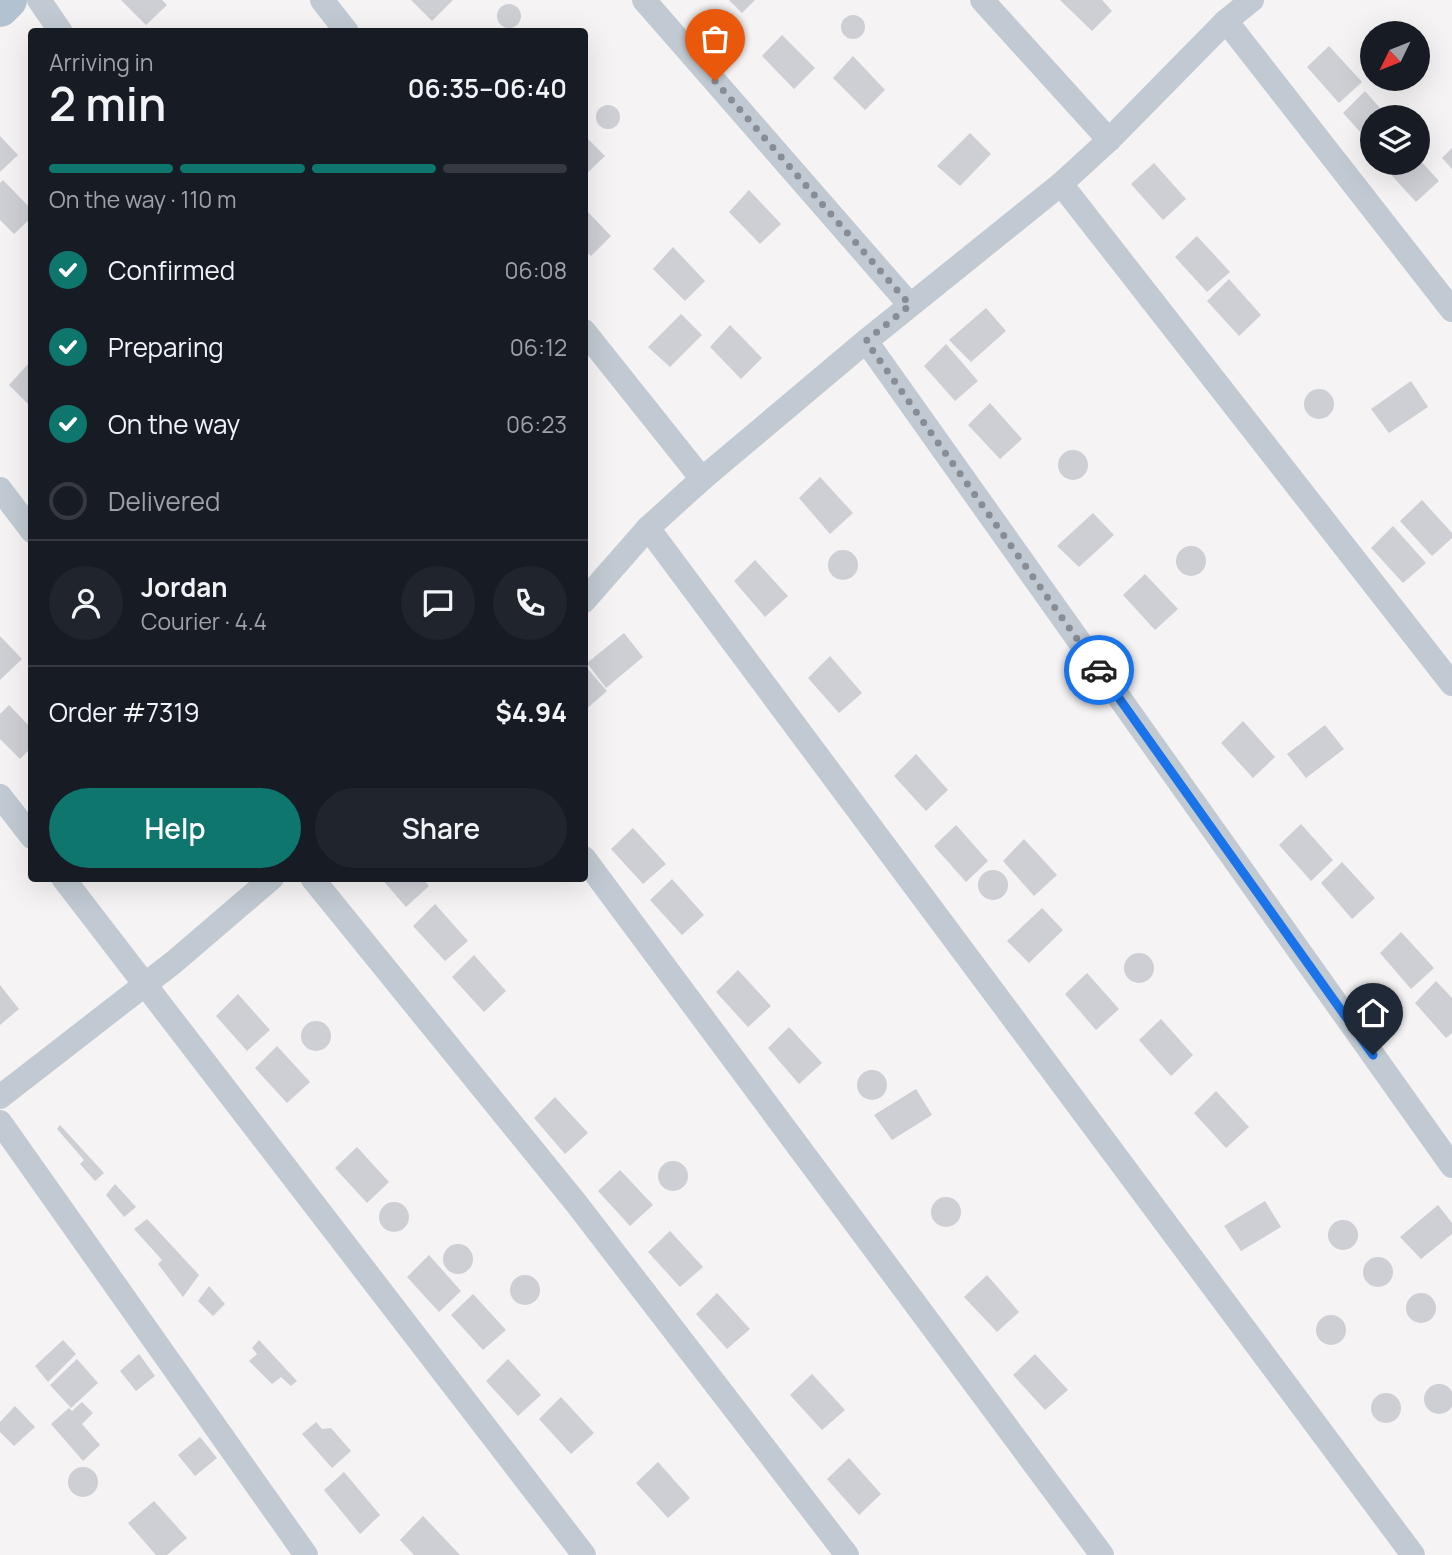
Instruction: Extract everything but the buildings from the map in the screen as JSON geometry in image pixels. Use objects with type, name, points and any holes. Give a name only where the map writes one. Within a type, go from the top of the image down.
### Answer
[{"type":"main road","points":[[0,8],[8,0]]},
{"type":"street","points":[[38,0],[58,28]]},
{"type":"street","points":[[323,0],[344,28]]},
{"type":"street","points":[[644,0],[910,305]]},
{"type":"street","points":[[982,0],[1109,140]]},
{"type":"street","points":[[588,597],[649,528],[702,479],[866,341],[1061,184],[1109,140],[1226,21],[1252,0]]},
{"type":"street","points":[[1226,21],[1452,310]]},
{"type":"street","points":[[1061,184],[1452,684]]},
{"type":"street","points":[[588,336],[702,479]]},
{"type":"street","points":[[866,341],[1452,1166]]},
{"type":"street","points":[[0,489],[28,526]]},
{"type":"street","points":[[649,528],[1413,1555]]},
{"type":"street","points":[[0,796],[28,832]]},
{"type":"street","points":[[588,863],[1102,1555]]},
{"type":"street","points":[[66,882],[584,1555]]},
{"type":"street","points":[[0,1097],[174,962],[267,882]]},
{"type":"street","points":[[315,882],[576,1203],[847,1555]]},
{"type":"street","points":[[0,1122],[306,1555]]},
{"type":"way so far","points":[[715,81],[910,305],[866,341],[1099,670]]},
{"type":"route","points":[[1099,670],[1373,1055]]}]
